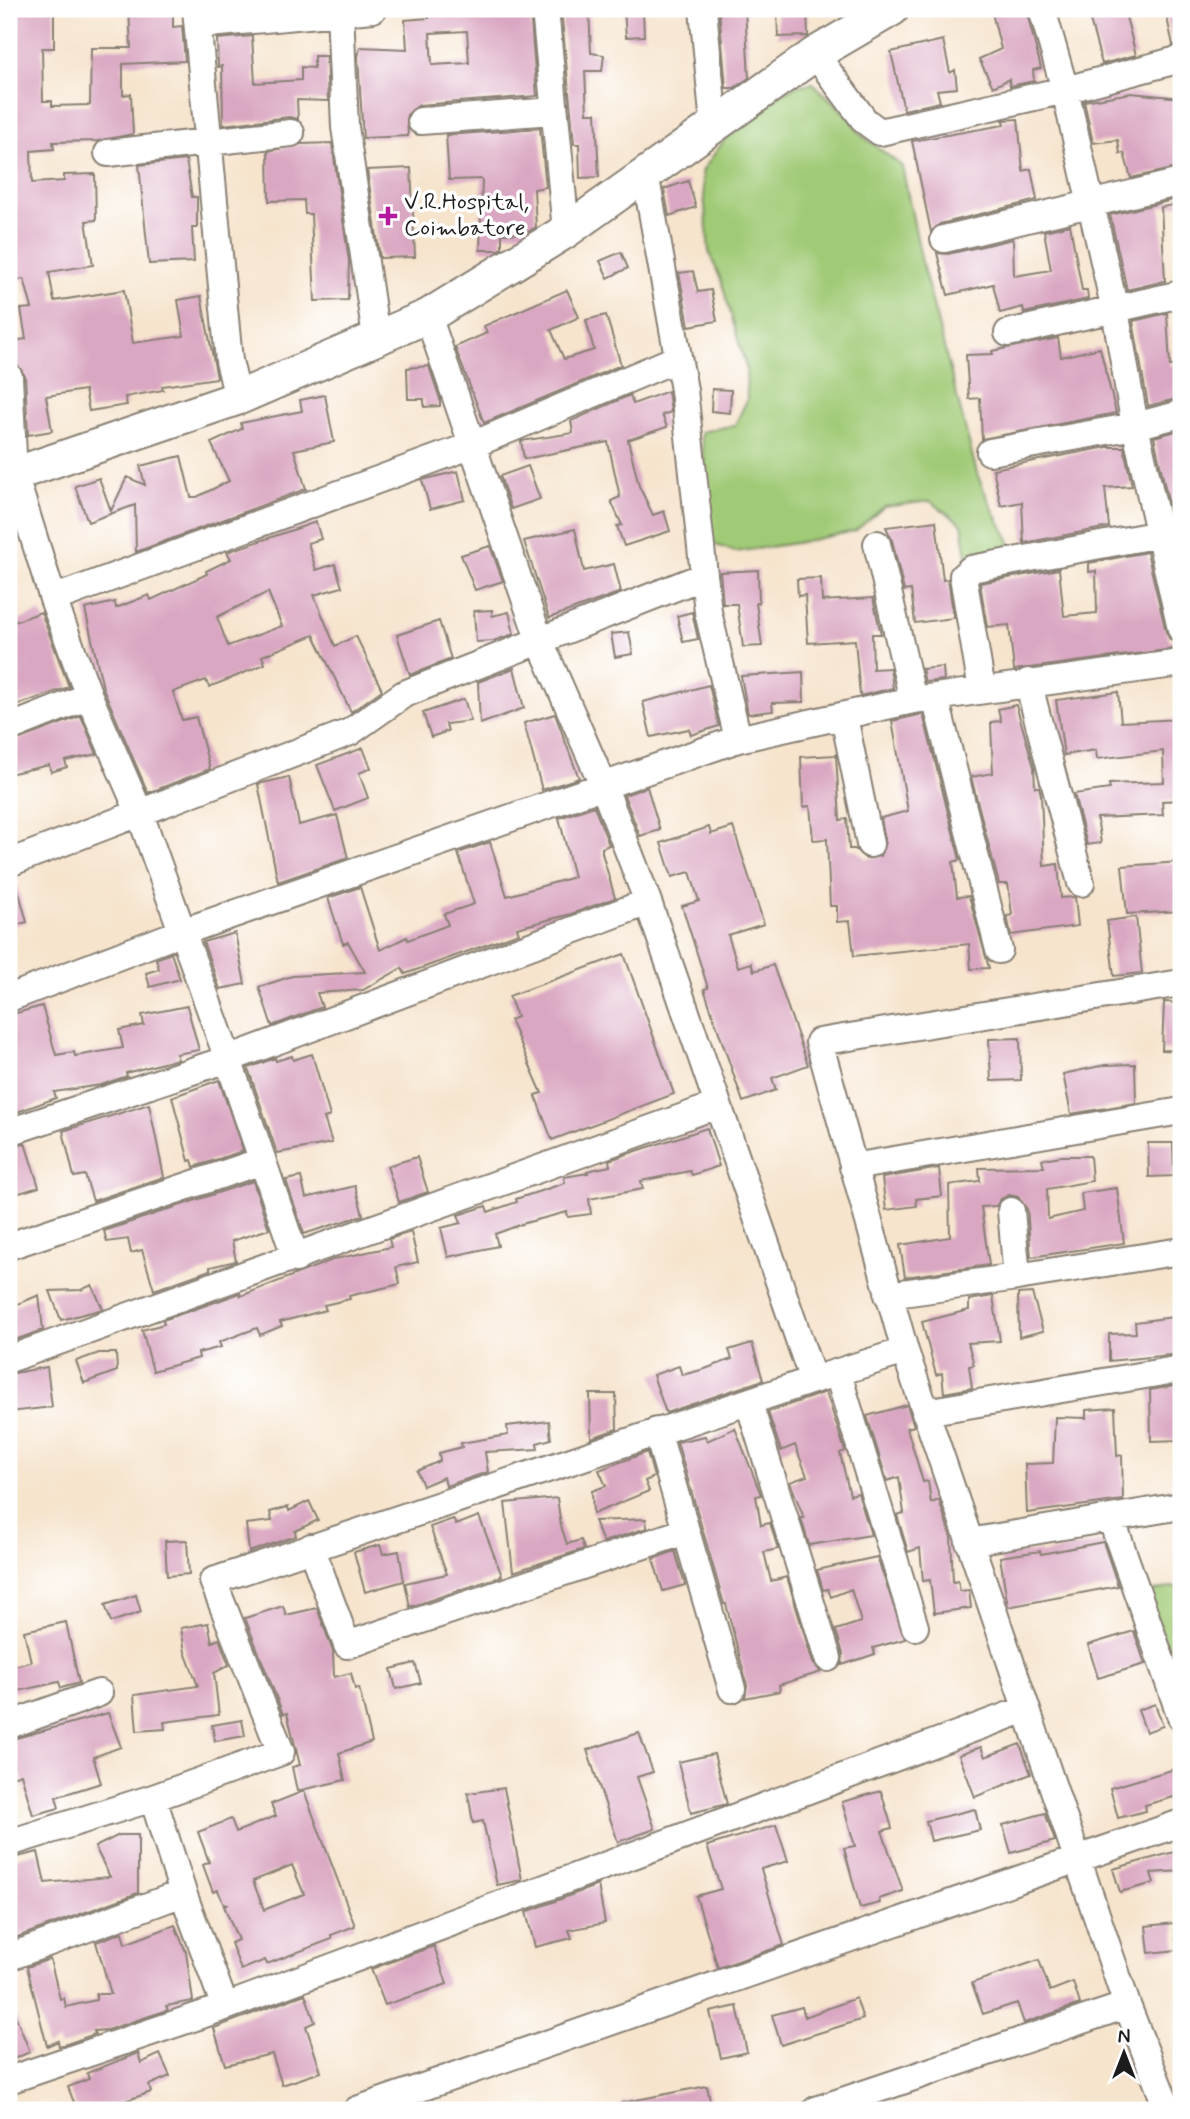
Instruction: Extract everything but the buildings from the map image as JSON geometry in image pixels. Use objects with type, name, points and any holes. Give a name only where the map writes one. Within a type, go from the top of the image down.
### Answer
[{"type":"main road","points":[[11,475],[160,427],[238,398],[428,316],[566,231],[875,13]]},
{"type":"street","points":[[238,398],[229,361],[197,17],[373,9]]},
{"type":"street","points":[[545,9],[566,231]]},
{"type":"street","points":[[703,9],[713,125]]},
{"type":"street","points":[[1042,9],[1065,90],[1115,310],[1135,426],[1171,534],[1181,629]]},
{"type":"street","points":[[340,11],[345,127],[376,337]]},
{"type":"street","points":[[815,54],[865,121],[880,132],[1065,90],[1181,59]]},
{"type":"street","points":[[421,121],[553,111]]},
{"type":"street","points":[[108,153],[291,133]]},
{"type":"street","points":[[645,173],[678,358],[708,612],[738,739]]},
{"type":"street","points":[[944,239],[1181,182]]},
{"type":"street","points":[[1008,333],[1181,294]]},
{"type":"street","points":[[428,316],[470,446],[539,639],[603,785],[648,902],[717,1105],[826,1377],[915,1626]]},
{"type":"street","points":[[53,598],[470,446],[678,358]]},
{"type":"street","points":[[9,377],[11,475],[89,696],[140,814],[296,1259]]},
{"type":"street","points":[[990,452],[1135,426],[1181,414]]},
{"type":"street","points":[[982,690],[963,576],[971,569],[990,563],[1171,534]]},
{"type":"street","points":[[877,544],[999,950]]},
{"type":"street","points":[[9,863],[351,732],[404,694],[704,576]]},
{"type":"street","points":[[9,998],[182,932],[738,739],[924,699],[1028,682],[1181,663]]},
{"type":"street","points":[[1028,682],[1081,883]]},
{"type":"street","points":[[9,728],[89,696]]},
{"type":"street","points":[[844,717],[870,844]]},
{"type":"street","points":[[9,1132],[228,1059],[648,902]]},
{"type":"street","points":[[1168,2110],[1126,2005],[905,1351],[819,1042],[1181,983]]},
{"type":"street","points":[[9,1359],[296,1259],[717,1105]]},
{"type":"street","points":[[853,1167],[1181,1111]]},
{"type":"street","points":[[9,1246],[262,1161]]},
{"type":"street","points":[[1011,1211],[1017,1277]]},
{"type":"street","points":[[888,1295],[1181,1251]]},
{"type":"street","points":[[9,1843],[153,1798],[281,1752],[213,1581],[657,1431],[905,1351]]},
{"type":"street","points":[[925,1412],[1181,1369]]},
{"type":"street","points":[[749,1403],[828,1658]]},
{"type":"street","points":[[657,1431],[732,1689]]},
{"type":"street","points":[[969,1542],[1181,1506]]},
{"type":"street","points":[[1111,1518],[1174,1676],[1181,1717]]},
{"type":"street","points":[[311,1547],[347,1645],[686,1531]]},
{"type":"street","points":[[9,1725],[99,1693]]},
{"type":"street","points":[[9,2080],[226,2007],[1026,1709]]},
{"type":"street","points":[[153,1798],[183,1893],[226,2007]]},
{"type":"street","points":[[357,2110],[1181,1823]]},
{"type":"street","points":[[9,1957],[183,1893]]},
{"type":"street","points":[[816,2110],[1126,2005]]},
{"type":"green space","points":[[813,83],[851,119],[860,134],[902,166],[923,267],[977,473],[989,503],[1014,550],[967,556],[962,524],[930,501],[884,507],[855,531],[796,543],[735,552],[711,543],[701,432],[735,425],[747,400],[746,367],[721,280],[709,252],[702,171],[725,139],[781,94],[796,86]]},
{"type":"green space","points":[[1181,1586],[1181,1669],[1174,1670],[1148,1592]]},
{"type":"place","name":"V.R.Hospital, Coimbatore","points":[[388,216]]}]
